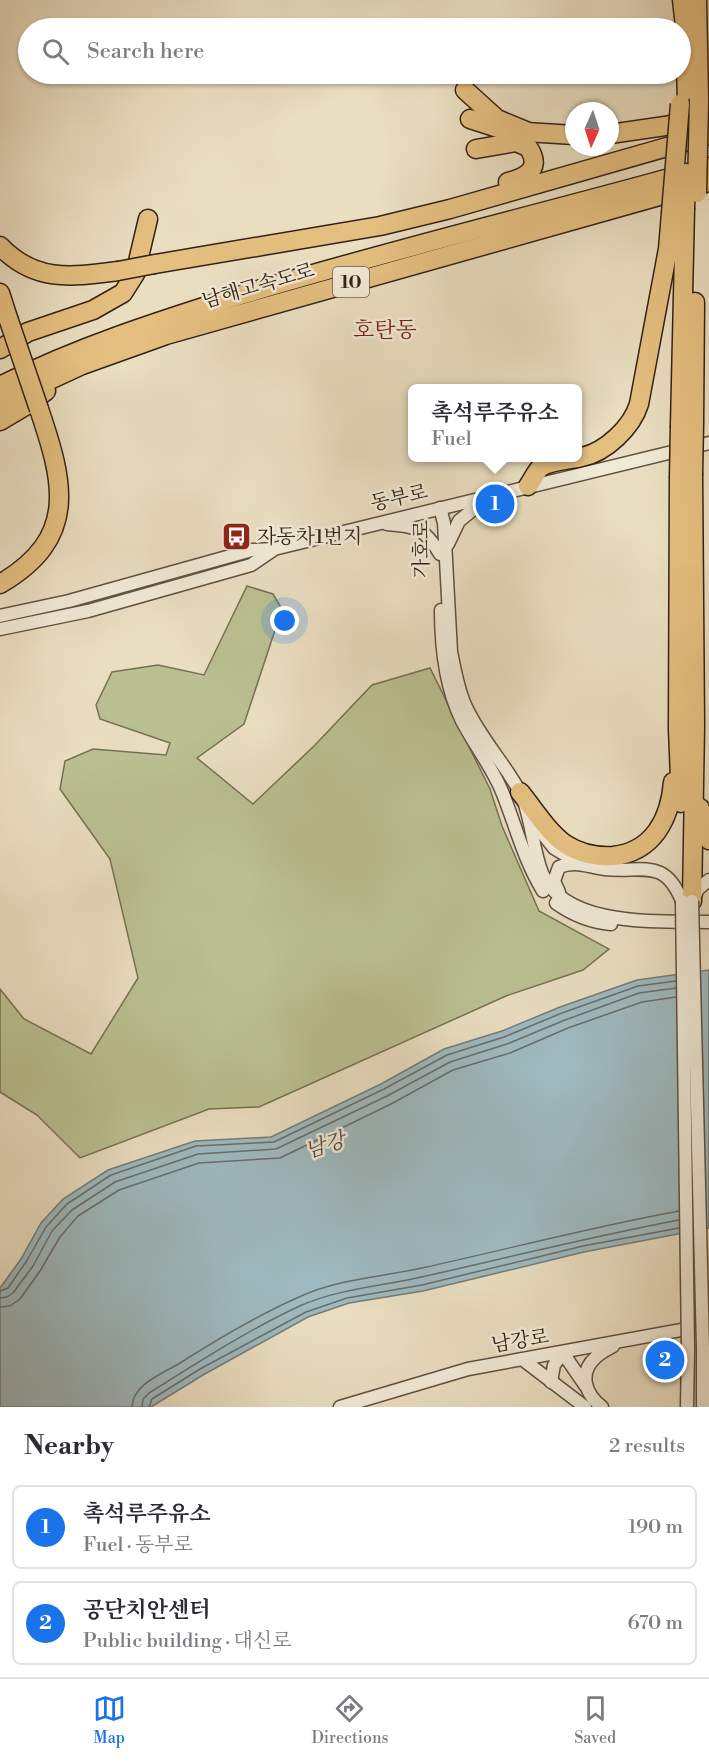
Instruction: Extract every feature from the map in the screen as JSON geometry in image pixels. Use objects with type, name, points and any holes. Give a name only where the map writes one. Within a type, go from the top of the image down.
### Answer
[{"type":"highway","points":[[682,0],[683,18]]},
{"type":"highway","points":[[691,35],[697,0]]},
{"type":"highway","points":[[690,84],[709,157]]},
{"type":"highway","points":[[687,901],[681,794],[687,728],[684,210],[693,101]]},
{"type":"highway","points":[[512,133],[470,103],[497,118],[534,133]]},
{"type":"highway","points":[[619,133],[709,117]]},
{"type":"highway","points":[[408,219],[446,200],[517,180],[529,174],[534,164],[533,154],[521,142],[476,145],[512,133],[565,135]]},
{"type":"highway","points":[[0,246],[15,260],[40,273],[66,277],[118,271],[380,226],[709,135]]},
{"type":"highway","name":"남해고속도로","points":[[0,386],[85,348],[148,324],[379,254],[590,201],[709,167]]},
{"type":"highway","name":"남해고속도로","points":[[0,402],[82,365],[166,335],[709,182]]},
{"type":"highway","points":[[582,457],[599,450],[626,427],[635,414],[639,404],[665,267],[684,210]]},
{"type":"highway","points":[[0,349],[28,332],[93,310],[123,293],[135,274],[148,219]]},
{"type":"highway","points":[[0,293],[3,320],[35,411],[53,450],[59,478],[57,516],[40,552],[22,570],[0,584]]},
{"type":"highway","points":[[0,421],[27,405],[82,365]]},
{"type":"highway","points":[[0,575],[18,562],[29,550],[41,527],[46,509],[47,470],[35,411]]},
{"type":"highway","points":[[528,486],[540,468],[559,462]]},
{"type":"highway","points":[[520,792],[552,832],[565,844],[582,853],[603,857],[624,855],[640,849],[652,839],[669,807],[687,728]]},
{"type":"highway","points":[[687,728],[701,823],[709,840]]},
{"type":"street","name":"동부로","points":[[0,616],[69,601],[252,550],[274,549],[709,443]]},
{"type":"street","points":[[374,523],[411,526],[423,531],[443,552],[459,521],[492,495]]},
{"type":"street","name":"가호로","points":[[440,508],[444,523],[441,643],[445,667],[457,710],[502,792],[532,873],[544,892],[556,904],[572,914],[595,922],[626,925],[660,921]]},
{"type":"street","name":"동부로","points":[[0,630],[88,611],[252,566],[274,549]]},
{"type":"street","name":"가호로","points":[[443,552],[451,652],[466,707],[520,792],[537,858],[550,888],[559,897],[599,914],[660,921],[709,922]]},
{"type":"street","points":[[481,754],[542,835],[554,848],[579,863]]},
{"type":"street","points":[[576,906],[557,889],[554,881],[559,867],[568,863],[579,863],[604,869],[650,869],[671,880],[687,901],[704,1407]]},
{"type":"street","points":[[687,1407],[687,901],[709,880]]},
{"type":"street","name":"남강로","points":[[340,1407],[468,1369],[709,1325]]},
{"type":"street","points":[[586,1386],[585,1374],[595,1357],[618,1343]]},
{"type":"street","points":[[552,1379],[554,1365],[563,1353],[593,1400],[602,1407]]},
{"type":"street","points":[[522,1359],[552,1379],[585,1407]]},
{"type":"street","points":[[704,1366],[709,1385]]},
{"type":"street","points":[[552,1379],[561,1372],[570,1373],[586,1386]]},
{"type":"street","points":[[680,1407],[687,1373]]},
{"type":"green space","points":[[247,586],[273,594],[282,609],[244,724],[197,758],[253,804],[314,746],[372,685],[430,668],[490,789],[502,826],[539,911],[609,949],[583,970],[506,996],[259,1107],[209,1109],[80,1158],[37,1115],[0,1092],[0,989],[24,1019],[91,1054],[138,978],[110,859],[60,789],[65,761],[93,749],[166,755],[170,743],[100,719],[96,705],[112,672],[158,665],[204,675]]},
{"type":"water","name":"남강","points":[[709,970],[709,1228],[584,1252],[423,1291],[349,1303],[308,1317],[203,1375],[151,1407],[0,1407],[0,1288],[21,1259],[41,1223],[63,1199],[108,1170],[195,1141],[271,1137],[381,1084],[444,1049],[502,1031],[560,1007],[637,980]]},
{"type":"place","name":"촉석루주유소","points":[[495,504]]},
{"type":"place","name":"자동차1번지","points":[[236,536]]},
{"type":"place","name":"공단치안센터","points":[[665,1360]]},
{"type":"district","name":"호탄동","points":[[385,329]]}]
